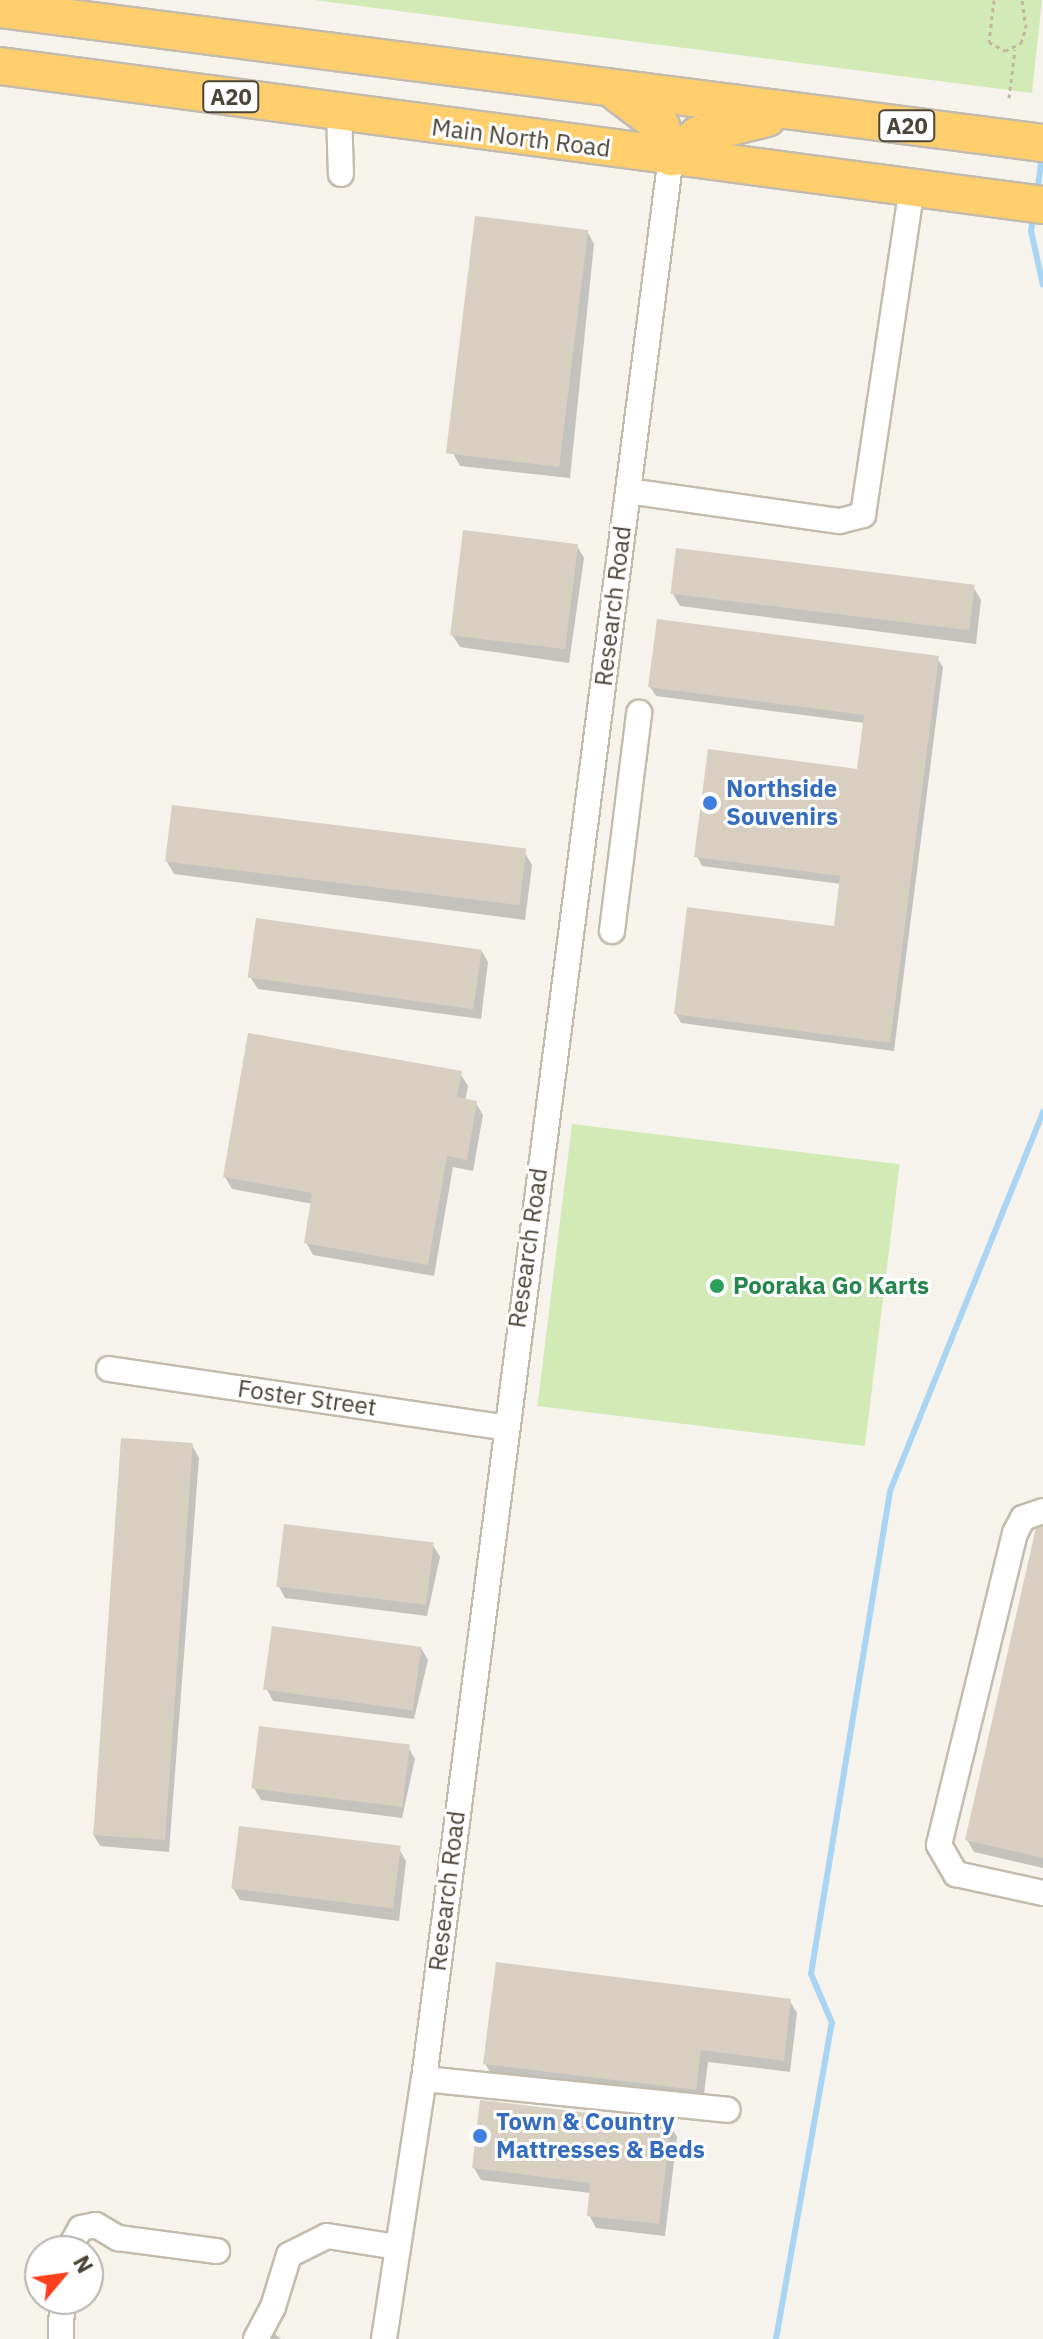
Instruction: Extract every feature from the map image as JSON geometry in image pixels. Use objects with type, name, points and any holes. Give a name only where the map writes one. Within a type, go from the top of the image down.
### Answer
[{"type":"highway","name":"A20","points":[[0,9],[1034,142]]},
{"type":"highway","name":"Main North Road","points":[[0,66],[1033,203]]},
{"type":"highway","points":[[611,88],[661,126],[671,157],[698,135],[788,112]]},
{"type":"street","points":[[339,112],[341,174]]},
{"type":"street","name":"Research Road","points":[[384,2339],[424,2079],[504,1427],[671,157]]},
{"type":"street","points":[[628,491],[840,521],[863,515],[912,188]]},
{"type":"street","points":[[612,931],[639,713]]},
{"type":"street","points":[[595,743],[635,748]]},
{"type":"street","points":[[577,876],[618,881]]},
{"type":"street","name":"Foster Street","points":[[109,1369],[504,1427]]},
{"type":"street","points":[[1043,1511],[1023,1518],[1015,1533],[939,1845],[956,1874],[1043,1893]]},
{"type":"street","points":[[424,2079],[727,2110]]},
{"type":"street","points":[[74,2235],[81,2228],[96,2225],[118,2238],[217,2251]]},
{"type":"street","points":[[256,2339],[273,2307],[278,2275],[289,2255],[327,2236],[397,2247]]},
{"type":"street","points":[[61,2339],[62,2315]]},
{"type":"path","points":[[994,0],[989,42],[994,49],[1015,49]]},
{"type":"path","points":[[1009,98],[1015,49],[1026,28],[1022,0]]},
{"type":"green space","points":[[314,0],[1042,0],[1032,93]]},
{"type":"green space","name":"Pooraka Go Karts","points":[[572,1124],[900,1164],[865,1446],[537,1406]]},
{"type":"building","points":[[475,216],[588,230],[559,467],[446,453]]},
{"type":"building","points":[[463,530],[578,544],[565,649],[450,635]]},
{"type":"building","points":[[676,548],[975,585],[969,630],[670,594]]},
{"type":"building","points":[[657,619],[939,656],[890,1043],[674,1014],[687,907],[834,926],[840,876],[694,857],[708,749],[857,769],[864,715],[648,687]]},
{"type":"building","points":[[172,805],[526,849],[519,905],[165,862]]},
{"type":"building","points":[[256,918],[482,950],[473,1009],[248,977]]},
{"type":"building","points":[[248,1033],[462,1071],[457,1097],[477,1101],[467,1160],[447,1156],[428,1265],[304,1243],[312,1193],[223,1177]]},
{"type":"building","points":[[121,1438],[193,1443],[165,1840],[93,1835]]},
{"type":"building","points":[[1037,1523],[1043,1524],[1043,1858],[965,1840]]},
{"type":"building","points":[[284,1524],[434,1542],[426,1605],[276,1587]]},
{"type":"building","points":[[272,1626],[422,1647],[413,1710],[263,1689]]},
{"type":"building","points":[[259,1726],[410,1745],[402,1807],[251,1789]]},
{"type":"building","points":[[239,1826],[401,1846],[393,1908],[231,1889]]},
{"type":"building","points":[[496,1962],[791,1999],[784,2061],[701,2050],[696,2090],[483,2064]]},
{"type":"building","points":[[480,2100],[671,2123],[659,2224],[587,2216],[590,2183],[472,2168]]},
{"type":"waterway","points":[[1037,194],[1042,154]]},
{"type":"waterway","points":[[1033,217],[1031,231],[1043,285]]},
{"type":"waterway","points":[[776,2339],[832,2023],[811,1974],[890,1491],[1043,1112]]},
{"type":"place","name":"Northside Souvenirs","points":[[710,803]]},
{"type":"place","name":"Pooraka Go Karts","points":[[717,1286]]},
{"type":"place","name":"Town & Country Mattresses & Beds","points":[[480,2136]]}]
